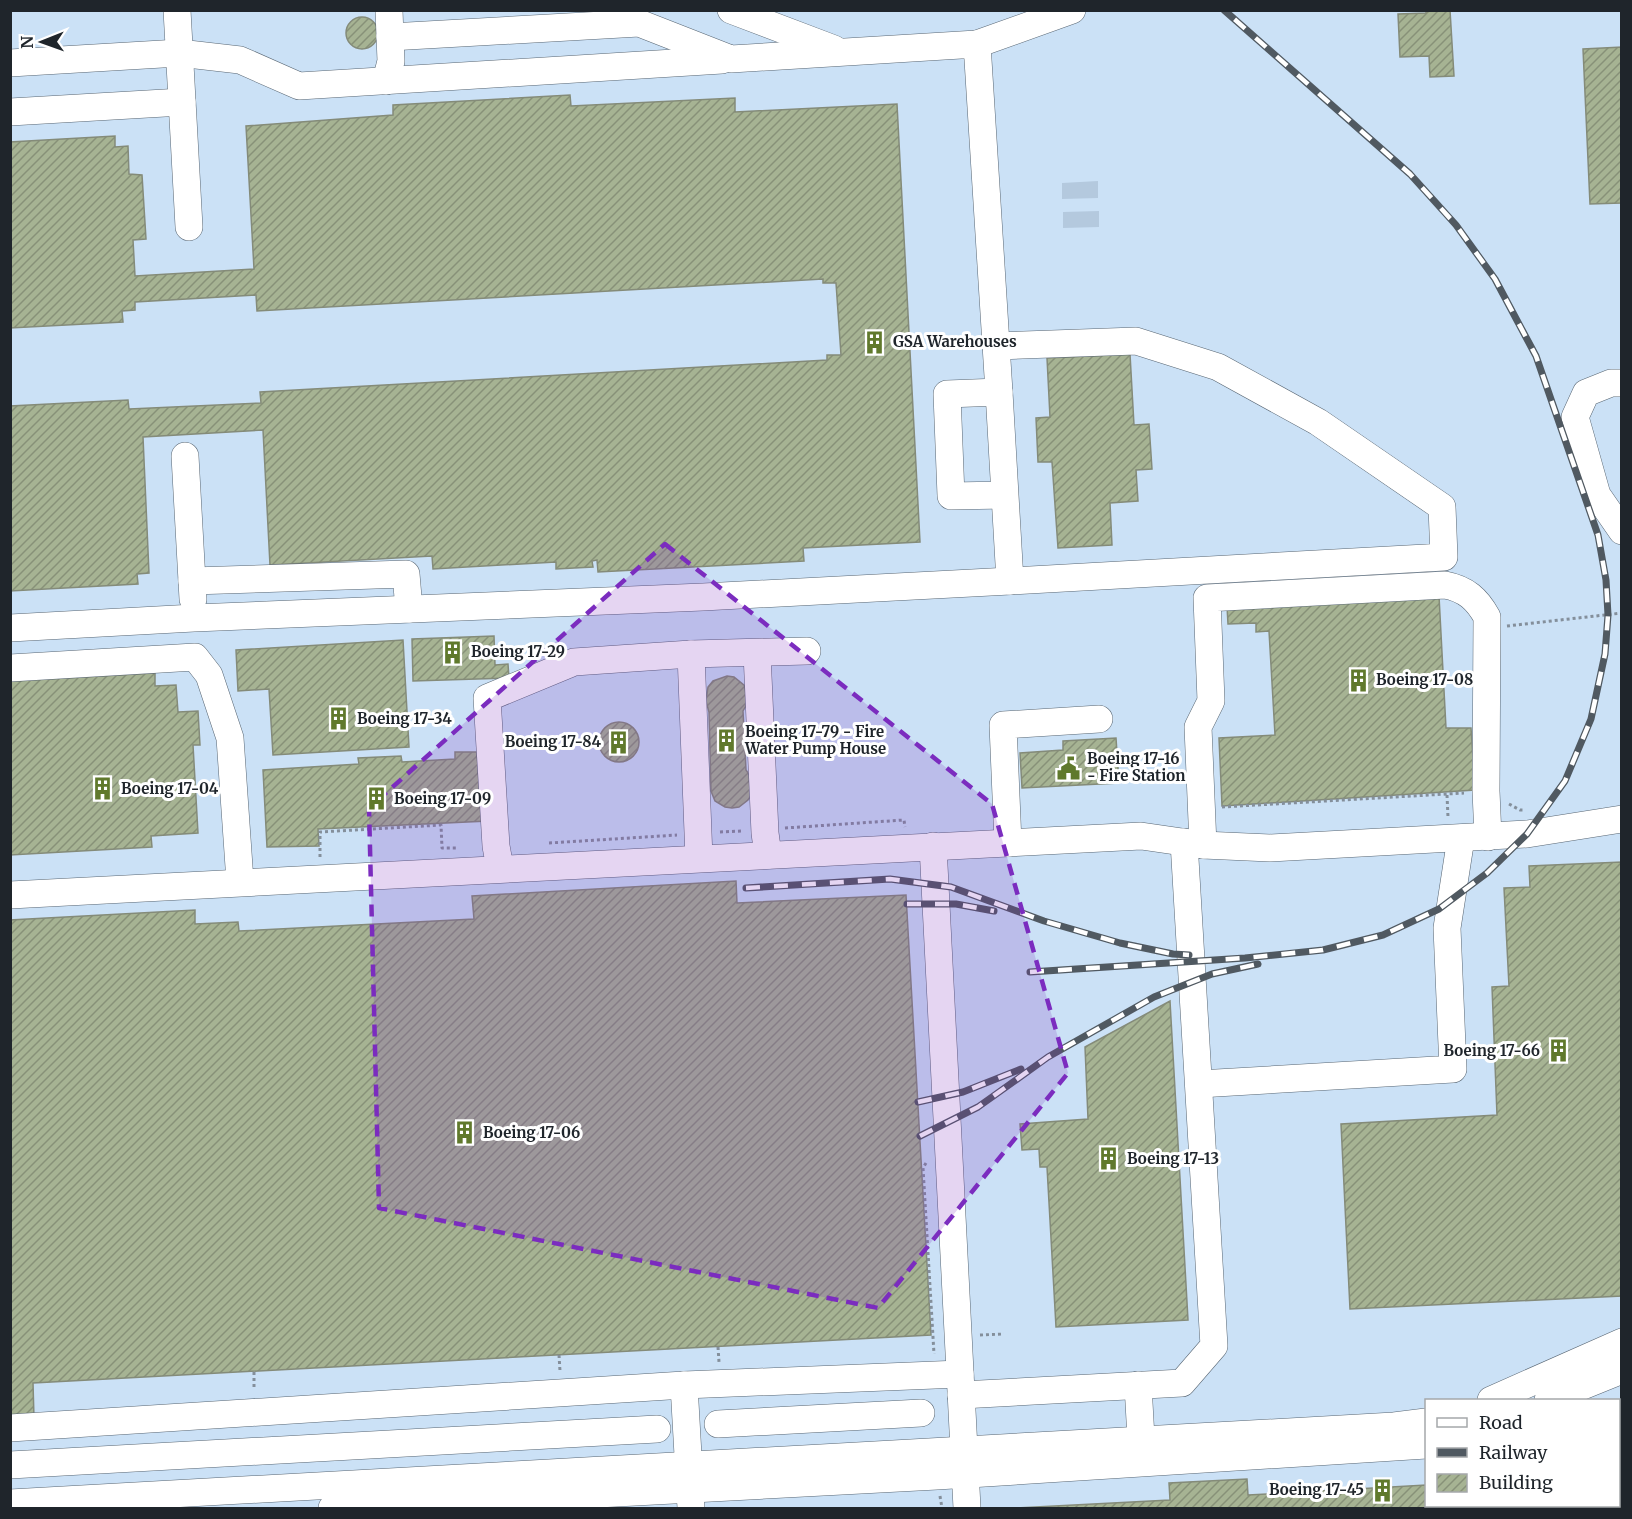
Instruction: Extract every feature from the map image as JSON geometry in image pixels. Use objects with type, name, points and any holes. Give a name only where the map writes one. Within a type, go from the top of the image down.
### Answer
[{"type":"lane","points":[[177,10],[189,227]]},
{"type":"lane","points":[[731,10],[842,52]]},
{"type":"lane","points":[[10,63],[179,53],[240,60],[299,86],[977,44],[1072,10]]},
{"type":"lane","points":[[386,81],[391,61],[390,24],[639,23],[730,60]]},
{"type":"lane","points":[[977,44],[1010,581]]},
{"type":"lane","points":[[10,112],[182,102]]},
{"type":"lane","points":[[10,628],[194,618],[692,598],[1444,557],[1442,507],[1318,422],[1218,367],[1136,341],[996,346]]},
{"type":"lane","points":[[1622,383],[1611,383],[1586,393],[1575,417],[1598,495],[1622,531]]},
{"type":"lane","points":[[999,392],[947,394],[951,496],[1005,495]]},
{"type":"lane","points":[[185,456],[195,657],[209,675],[230,738],[240,881]]},
{"type":"lane","points":[[192,581],[406,574],[409,609]]},
{"type":"lane","points":[[10,1428],[684,1385],[816,1380],[1138,1385],[1182,1383],[1215,1346],[1199,1084],[1193,844],[1198,727],[1211,701],[1207,598],[1445,585],[1458,587],[1471,595],[1487,617],[1488,837]]},
{"type":"lane","points":[[500,868],[496,846],[487,698],[574,662],[691,654],[807,651]]},
{"type":"lane","points":[[757,653],[767,844]]},
{"type":"lane","points":[[691,654],[699,858]]},
{"type":"lane","points":[[10,668],[195,657]]},
{"type":"lane","points":[[1008,843],[1003,725],[1099,719]]},
{"type":"lane","points":[[10,895],[699,858],[767,844],[933,846],[1141,836],[1193,844],[1270,848],[1527,834],[1622,819]]},
{"type":"lane","points":[[1199,1084],[1453,1069],[1447,928],[1461,838]]},
{"type":"lane","points":[[933,846],[952,1381],[965,1462],[968,1509]]},
{"type":"lane","points":[[1549,1395],[1622,1342]]},
{"type":"lane","points":[[1510,1399],[1549,1395],[1622,1370]]},
{"type":"lane","points":[[816,1380],[818,1419]]},
{"type":"lane","points":[[684,1385],[689,1488]]},
{"type":"lane","points":[[1138,1385],[1142,1451]]},
{"type":"lane","points":[[559,1393],[561,1434]]},
{"type":"lane","points":[[718,1424],[921,1413]]},
{"type":"lane","points":[[217,1414],[218,1454]]},
{"type":"lane","points":[[10,1503],[492,1488],[689,1488],[965,1462],[1142,1451],[1425,1422]]},
{"type":"lane","points":[[10,1465],[657,1429]]},
{"type":"lane","points":[[1142,1451],[1425,1445]]},
{"type":"lane","points":[[332,1509],[492,1488]]},
{"type":"path","points":[[1507,626],[1622,613]]},
{"type":"path","points":[[928,1159],[923,1168],[952,1381]]},
{"type":"path","points":[[711,1365],[719,1364],[718,1347]]},
{"type":"highlighted area","points":[[665,544],[992,804],[1068,1073],[878,1308],[379,1208],[369,808]]},
{"type":"shaded area","points":[[10,11],[1621,11],[1621,1508],[11,1508]]},
{"type":"shaded area","points":[[1098,181],[1098,198],[1062,199],[1062,183]]},
{"type":"shaded area","points":[[1099,211],[1099,227],[1063,228],[1063,212]]},
{"type":"building","points":[[1426,10],[1450,10],[1454,76],[1430,77],[1429,56],[1400,57],[1398,14],[1426,13]]},
{"type":"building","points":[[362,17],[373,22],[378,33],[373,44],[362,49],[351,44],[346,33],[351,22]]},
{"type":"building","points":[[1622,47],[1621,203],[1590,204],[1583,49]]},
{"type":"building","name":"GSA Warehouses","points":[[570,95],[571,106],[735,98],[735,112],[897,104],[920,542],[803,548],[804,561],[598,572],[597,560],[592,561],[593,567],[556,569],[556,562],[433,569],[432,556],[270,565],[263,430],[143,437],[149,573],[137,574],[138,584],[10,591],[10,406],[128,400],[129,409],[261,403],[260,392],[827,360],[827,355],[841,355],[836,283],[823,283],[823,279],[257,311],[256,295],[135,302],[135,310],[122,311],[123,322],[10,328],[10,142],[115,136],[115,147],[128,146],[129,174],[142,175],[146,239],[133,240],[135,276],[254,269],[246,126],[393,115],[393,105]]},
{"type":"building","points":[[1130,354],[1134,425],[1149,424],[1152,469],[1136,470],[1138,501],[1110,503],[1112,545],[1058,548],[1052,462],[1038,462],[1036,418],[1050,417],[1047,358]]},
{"type":"building","name":"Boeing 17-08","points":[[1439,596],[1446,728],[1471,728],[1475,790],[1222,806],[1219,738],[1275,735],[1269,631],[1256,632],[1256,623],[1228,624],[1227,606]]},
{"type":"building","name":"Boeing 17-29","points":[[494,636],[495,665],[508,664],[509,678],[413,681],[412,639]]},
{"type":"building","name":"Boeing 17-34","points":[[403,640],[409,747],[273,755],[269,689],[238,691],[236,650]]},
{"type":"building","name":"Boeing 17-04","points":[[155,673],[155,686],[176,685],[178,712],[198,711],[200,745],[193,745],[198,833],[151,836],[152,847],[10,855],[10,681]]},
{"type":"building","name":"Boeing 17-79 - Fire Water Pump House","points":[[727,676],[734,677],[745,686],[747,704],[743,711],[746,770],[752,779],[752,794],[748,800],[739,807],[732,808],[715,801],[711,791],[709,712],[706,701],[708,687],[713,681]]},
{"type":"building","name":"Boeing 17-84","points":[[619,722],[633,728],[639,742],[633,756],[619,762],[605,756],[599,742],[605,728]]},
{"type":"building","name":"Boeing 17-16 - Fire Station","points":[[1116,738],[1119,783],[1022,788],[1020,753],[1063,750],[1063,741]]},
{"type":"building","name":"Boeing 17-09","points":[[455,752],[477,752],[479,778],[488,821],[318,829],[319,846],[267,847],[263,770],[359,764],[358,758],[401,756],[402,762],[455,759]]},
{"type":"building","name":"Boeing 17-66","points":[[1622,862],[1622,1296],[1350,1309],[1341,1124],[1497,1115],[1492,987],[1509,986],[1504,888],[1530,887],[1529,866]]},
{"type":"building","name":"Boeing 17-06","points":[[736,881],[737,903],[906,895],[931,1335],[33,1383],[34,1418],[10,1419],[10,920],[195,910],[195,924],[238,922],[239,931],[474,919],[472,896]]},
{"type":"building","name":"Boeing 17-13","points":[[1170,1001],[1188,1320],[1056,1327],[1047,1167],[1040,1167],[1039,1149],[1022,1150],[1020,1124],[1088,1119],[1085,1047]]},
{"type":"building","name":"Boeing 17-45","points":[[1620,1473],[1622,1473],[1622,1508],[1014,1508],[1170,1500],[1169,1483],[1247,1479],[1248,1495],[1425,1485],[1425,1507],[1620,1507]]},
{"type":"railway","points":[[1030,972],[1245,958],[1323,950],[1383,935],[1439,909],[1487,873],[1527,834],[1565,781],[1591,719],[1605,654],[1608,615],[1606,580],[1598,535],[1536,356],[1495,279],[1456,225],[1410,174],[1224,10]]},
{"type":"railway","points":[[746,888],[890,879],[951,887],[1044,921],[1120,943],[1189,955]]},
{"type":"railway","points":[[907,904],[956,904],[994,911]]},
{"type":"railway","points":[[920,1136],[978,1107],[1048,1057],[1154,997],[1212,974],[1258,964]]},
{"type":"railway","points":[[918,1102],[963,1092],[1021,1069]]},
{"type":"place","name":"GSA Warehouses","points":[[875,342]]},
{"type":"place","name":"Boeing 17-29","points":[[453,652]]},
{"type":"place","name":"Boeing 17-08","points":[[1358,680]]},
{"type":"place","name":"Boeing 17-34","points":[[339,719]]},
{"type":"place","name":"Boeing 17-79 - Fire Water Pump House","points":[[727,741]]},
{"type":"place","name":"Boeing 17-84","points":[[619,742]]},
{"type":"place","name":"Boeing 17-16 - Fire Station","points":[[1069,768]]},
{"type":"place","name":"Boeing 17-04","points":[[103,789]]},
{"type":"place","name":"Boeing 17-09","points":[[376,799]]},
{"type":"place","name":"Boeing 17-66","points":[[1558,1051]]},
{"type":"place","name":"Boeing 17-06","points":[[465,1133]]},
{"type":"place","name":"Boeing 17-13","points":[[1109,1159]]},
{"type":"place","name":"Boeing 17-45","points":[[1382,1490]]}]
